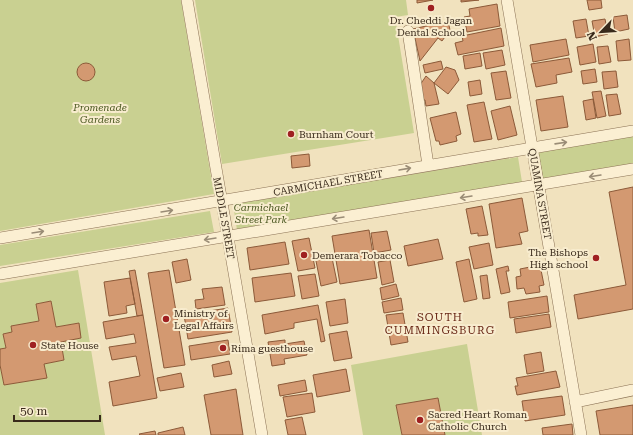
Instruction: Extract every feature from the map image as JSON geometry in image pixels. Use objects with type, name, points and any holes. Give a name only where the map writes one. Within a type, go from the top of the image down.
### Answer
[{"type":"street","name":"MIDDLE STREET","points":[[187,0],[262,435]]},
{"type":"street","name":"QUAMINA STREET","points":[[507,0],[581,435]]},
{"type":"street","points":[[408,31],[428,165]]},
{"type":"street","name":"CARMICHAEL STREET","points":[[0,238],[221,202],[532,147],[633,131]]},
{"type":"street","points":[[0,274],[633,169]]},
{"type":"street","points":[[575,402],[633,390]]},
{"type":"green space","name":"Promenade Gardens","points":[[0,0],[181,0],[214,194],[0,231]]},
{"type":"green space","points":[[195,0],[406,0],[408,15],[395,17],[414,133],[222,164]]},
{"type":"green space","points":[[633,135],[633,164],[543,179],[538,150]]},
{"type":"green space","name":"Carmichael Street Park","points":[[518,157],[522,182],[237,230],[233,204]]},
{"type":"green space","name":"Carmichael Street Park","points":[[210,211],[214,232],[0,266],[0,245]]},
{"type":"green space","points":[[78,270],[105,435],[0,435],[0,365],[4,385],[46,378],[44,364],[64,360],[61,342],[81,338],[78,323],[56,327],[51,301],[36,304],[39,321],[11,326],[12,332],[3,334],[6,348],[0,349],[0,283]]},
{"type":"green space","points":[[467,344],[482,435],[445,435],[438,398],[396,405],[402,435],[363,435],[351,365]]},
{"type":"building","points":[[417,0],[433,0],[417,3]]},
{"type":"building","points":[[461,0],[479,0],[461,2]]},
{"type":"building","points":[[587,0],[601,0],[602,8],[589,10]]},
{"type":"building","points":[[497,4],[500,26],[467,32],[464,17],[470,16],[469,9]]},
{"type":"building","points":[[627,15],[629,29],[615,32],[613,17]]},
{"type":"building","points":[[586,19],[589,36],[576,38],[573,21]]},
{"type":"building","points":[[605,19],[608,34],[595,37],[592,21]]},
{"type":"building","points":[[448,21],[450,30],[442,41],[438,38],[420,61],[413,29]]},
{"type":"building","points":[[501,28],[504,46],[458,55],[455,43],[463,41],[462,36]]},
{"type":"building","points":[[566,39],[569,55],[533,62],[530,45]]},
{"type":"building","points":[[629,39],[631,60],[618,61],[616,41]]},
{"type":"building","points":[[593,44],[596,62],[580,65],[577,47]]},
{"type":"building","points":[[608,46],[611,62],[599,64],[597,47]]},
{"type":"building","points":[[502,50],[505,65],[486,69],[483,53]]},
{"type":"building","points":[[480,53],[482,66],[465,69],[463,56]]},
{"type":"building","points":[[569,58],[572,72],[556,75],[557,83],[536,87],[531,64]]},
{"type":"building","points":[[441,61],[443,69],[425,73],[423,65]]},
{"type":"building","points":[[86,63],[92,66],[95,72],[92,78],[86,81],[80,78],[77,72],[80,66]]},
{"type":"building","points":[[446,67],[455,70],[459,80],[448,94],[434,83]]},
{"type":"building","points":[[595,69],[597,82],[583,84],[581,71]]},
{"type":"building","points":[[506,71],[511,98],[496,100],[491,73]]},
{"type":"building","points":[[616,71],[618,87],[604,89],[602,72]]},
{"type":"building","points":[[426,76],[434,83],[439,104],[426,106],[425,100],[422,100],[420,85]]},
{"type":"building","points":[[480,80],[482,94],[470,96],[468,82]]},
{"type":"building","points":[[601,91],[606,116],[597,118],[592,92]]},
{"type":"building","points":[[617,94],[621,114],[609,116],[606,95]]},
{"type":"building","points":[[563,96],[568,127],[541,131],[536,100]]},
{"type":"building","points":[[593,99],[596,118],[586,120],[583,101]]},
{"type":"building","points":[[484,102],[492,139],[474,142],[467,105]]},
{"type":"building","points":[[510,106],[517,135],[498,140],[491,111]]},
{"type":"building","points":[[456,112],[461,134],[456,136],[457,141],[440,145],[439,141],[436,141],[430,118]]},
{"type":"building","points":[[309,154],[310,166],[292,168],[291,156]]},
{"type":"building","points":[[633,187],[633,309],[578,319],[574,295],[626,285],[609,192]]},
{"type":"building","points":[[522,198],[528,231],[519,233],[522,244],[496,248],[489,204]]},
{"type":"building","points":[[482,206],[488,235],[478,236],[478,233],[471,234],[466,209]]},
{"type":"building","points":[[369,230],[377,278],[340,284],[332,236]]},
{"type":"building","points":[[387,231],[391,250],[374,253],[371,233]]},
{"type":"building","name":"Demerara Tobacco","points":[[309,238],[315,268],[298,271],[292,241]]},
{"type":"building","points":[[438,239],[443,259],[408,266],[404,246]]},
{"type":"building","points":[[285,242],[289,264],[250,270],[247,248]]},
{"type":"building","points":[[489,243],[493,265],[474,269],[469,247]]},
{"type":"building","points":[[331,253],[337,282],[321,286],[315,256]]},
{"type":"building","points":[[187,259],[191,280],[176,283],[172,262]]},
{"type":"building","points":[[469,259],[477,299],[464,302],[456,262]]},
{"type":"building","points":[[390,260],[394,282],[382,285],[378,262]]},
{"type":"building","points":[[540,265],[544,285],[539,286],[540,292],[526,294],[524,288],[517,289],[516,277],[521,276],[520,269]]},
{"type":"building","points":[[508,266],[509,271],[506,271],[510,292],[501,294],[496,269]]},
{"type":"building","points":[[135,270],[143,315],[137,316],[129,271]]},
{"type":"building","name":"Ministry of Legal Affairs","points":[[169,270],[185,365],[164,368],[148,273]]},
{"type":"building","points":[[291,273],[295,296],[255,302],[252,278]]},
{"type":"building","points":[[315,274],[319,296],[302,299],[298,276]]},
{"type":"building","points":[[487,275],[490,298],[483,299],[480,276]]},
{"type":"building","points":[[130,278],[135,304],[126,306],[127,313],[109,316],[104,282]]},
{"type":"building","points":[[396,284],[399,296],[382,300],[380,288]]},
{"type":"building","points":[[222,287],[225,305],[196,309],[195,300],[204,299],[202,289]]},
{"type":"building","points":[[547,296],[549,312],[510,318],[508,302]]},
{"type":"building","points":[[401,298],[403,310],[384,313],[382,302]]},
{"type":"building","points":[[345,299],[348,323],[330,326],[326,302]]},
{"type":"building","name":"State House","points":[[51,301],[56,327],[79,323],[81,338],[61,342],[64,360],[44,364],[47,378],[4,385],[0,365],[0,349],[6,348],[3,334],[12,332],[11,326],[39,321],[36,304]]},
{"type":"building","points":[[318,305],[325,341],[321,342],[317,319],[294,323],[294,328],[265,334],[262,315]]},
{"type":"building","points":[[228,308],[232,332],[188,339],[184,315]]},
{"type":"building","points":[[403,313],[408,342],[391,345],[386,315]]},
{"type":"building","points":[[549,314],[551,327],[516,333],[514,319]]},
{"type":"building","points":[[143,315],[157,398],[113,406],[109,382],[140,376],[136,356],[112,360],[109,347],[136,343],[134,334],[106,339],[103,322]]},
{"type":"building","points":[[347,331],[352,358],[334,361],[329,334]]},
{"type":"building","points":[[228,340],[230,354],[191,360],[189,346]]},
{"type":"building","points":[[285,340],[285,344],[304,341],[307,355],[284,359],[285,364],[272,366],[268,342]]},
{"type":"building","points":[[541,352],[544,371],[527,374],[524,355]]},
{"type":"building","points":[[229,361],[232,374],[214,377],[212,365]]},
{"type":"building","points":[[346,369],[350,391],[317,397],[313,375]]},
{"type":"building","points":[[556,371],[560,387],[517,395],[515,386],[518,386],[516,378]]},
{"type":"building","points":[[181,373],[184,387],[160,391],[157,378]]},
{"type":"building","points":[[305,380],[307,391],[280,396],[278,385]]},
{"type":"building","points":[[236,389],[243,435],[211,435],[204,395]]},
{"type":"building","points":[[312,393],[315,412],[287,417],[283,397]]},
{"type":"building","points":[[562,396],[565,415],[525,421],[522,401]]},
{"type":"building","name":"Sacred Heart Roman Catholic Church","points":[[438,398],[445,435],[402,435],[396,405]]},
{"type":"building","points":[[633,405],[633,435],[600,435],[596,411]]},
{"type":"building","points":[[302,417],[306,435],[288,435],[285,420]]},
{"type":"building","points":[[572,424],[573,435],[543,435],[542,428]]},
{"type":"building","points":[[183,427],[185,435],[158,435],[158,433]]},
{"type":"building","points":[[155,431],[156,435],[139,434]]},
{"type":"place","name":"Dr. Cheddi Jagan Dental School","points":[[431,8]]},
{"type":"place","name":"Burnham Court","points":[[291,134]]},
{"type":"place","name":"Demerara Tobacco","points":[[304,255]]},
{"type":"place","name":"The Bishops High school","points":[[596,258]]},
{"type":"place","name":"Ministry of Legal Affairs","points":[[166,319]]},
{"type":"place","name":"State House","points":[[33,345]]},
{"type":"place","name":"Rima guesthouse","points":[[223,348]]},
{"type":"place","name":"Sacred Heart Roman Catholic Church","points":[[420,420]]},
{"type":"district","name":"SOUTH CUMMINGSBURG","points":[[440,323]]}]
